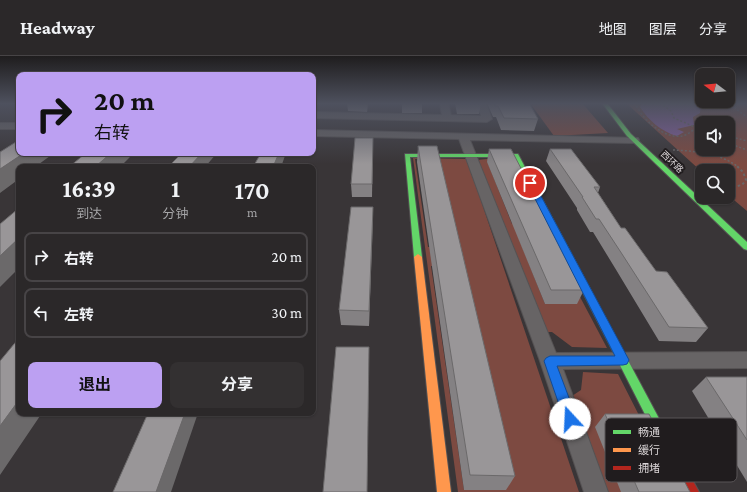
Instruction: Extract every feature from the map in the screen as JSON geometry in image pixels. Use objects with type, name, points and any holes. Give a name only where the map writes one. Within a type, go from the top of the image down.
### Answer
[{"type":"street","name":"西环路","points":[[620,123],[634,140],[747,247]]},
{"type":"street","points":[[0,126],[16,126]]},
{"type":"street","points":[[316,133],[634,140]]},
{"type":"street","points":[[463,136],[550,361],[596,492]]},
{"type":"street","points":[[444,492],[407,155],[516,155],[653,418]]},
{"type":"street","points":[[550,361],[747,360]]},
{"type":"street","points":[[687,482],[692,492]]},
{"type":"path","points":[[652,123],[662,132],[681,137],[695,129]]},
{"type":"path","points":[[686,123],[695,128]]},
{"type":"path","points":[[735,137],[747,140]]},
{"type":"path","points":[[735,146],[747,150]]},
{"type":"path","points":[[673,150],[695,153]]},
{"type":"path","points":[[714,156],[730,162],[745,174],[746,182],[742,185],[735,186]]},
{"type":"shaded area","points":[[545,123],[600,123],[608,133],[554,136]]},
{"type":"shaded area","points":[[648,123],[695,123],[695,156],[735,156],[735,123],[747,123],[747,211],[735,201],[735,164],[695,164],[695,166]]},
{"type":"shaded area","points":[[654,123],[694,123],[694,125],[677,129],[684,132],[677,136],[666,132]]},
{"type":"shaded area","points":[[506,157],[607,348],[572,347],[552,332],[545,332],[477,160]],"holes":[[[487,161],[508,161],[512,224]],[[517,234],[577,304],[545,304]]]},
{"type":"shaded area","points":[[413,158],[467,159],[579,492],[458,492]],"holes":[[[415,159],[435,159],[453,247],[428,247]],[[431,266],[458,267],[506,490],[464,490]]]},
{"type":"shaded area","points":[[583,372],[618,374],[640,418],[605,418],[605,482],[673,482],[678,492],[605,492],[569,398],[581,390]]},
{"type":"building","points":[[355,138],[373,138],[372,184],[351,184]]},
{"type":"building","points":[[16,142],[16,156],[20,156],[0,169],[0,152]]},
{"type":"building","points":[[418,146],[437,146],[515,476],[470,475]]},
{"type":"building","points":[[489,149],[511,149],[584,290],[551,290]]},
{"type":"building","points":[[550,149],[571,149],[600,187],[594,187],[621,228],[625,228],[656,271],[667,272],[708,328],[669,327],[599,219],[596,219],[583,197]]},
{"type":"building","points":[[82,156],[108,156],[98,164],[73,164]]},
{"type":"building","points":[[179,156],[199,156],[192,164],[171,164]]},
{"type":"building","points":[[259,156],[278,156],[274,164],[255,164]]},
{"type":"building","points":[[351,207],[373,207],[369,311],[339,310]]},
{"type":"building","points":[[16,211],[16,241],[0,256],[0,224]]},
{"type":"building","points":[[16,342],[16,404],[0,426],[0,361]]},
{"type":"building","points":[[336,347],[369,347],[367,492],[323,492]]},
{"type":"building","points":[[706,377],[747,377],[747,440],[737,425],[737,418],[733,418]]},
{"type":"building","points":[[605,414],[649,414],[651,418],[607,418]]},
{"type":"building","points":[[147,416],[184,416],[156,492],[113,492]]},
{"type":"building","points":[[635,482],[685,482],[690,492],[639,492]]},
{"type":"traffic: fast","points":[[620,123],[629,135],[747,247]]},
{"type":"traffic: fast","points":[[418,257],[407,155],[516,155],[653,418]]},
{"type":"traffic: slow","points":[[418,257],[444,492]]},
{"type":"traffic: jam","points":[[687,482],[692,492]]},
{"type":"route","points":[[530,183],[623,360],[550,361],[570,419]]}]
